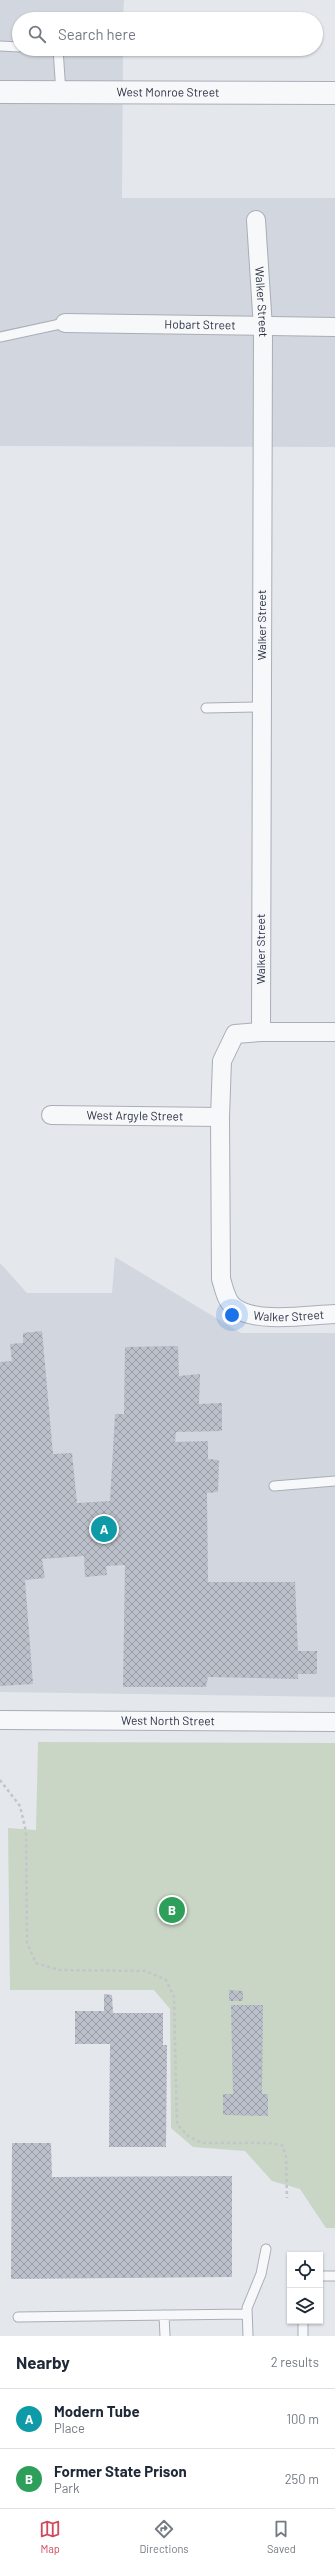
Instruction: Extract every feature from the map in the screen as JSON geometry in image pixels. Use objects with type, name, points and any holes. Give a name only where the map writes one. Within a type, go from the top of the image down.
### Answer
[{"type":"street","name":"West Monroe Street","points":[[0,92],[335,93]]},
{"type":"street","name":"Walker Street","points":[[256,220],[263,328],[260,1032],[235,1034],[222,1061],[220,1117],[221,1279],[226,1296],[233,1306],[251,1314],[272,1316],[335,1314]]},
{"type":"street","name":"Hobart Street","points":[[65,323],[263,328],[335,327]]},
{"type":"street","points":[[260,1032],[335,1032]]},
{"type":"street","name":"West Argyle Street","points":[[51,1115],[220,1117]]},
{"type":"street","name":"West North Street","points":[[0,1720],[335,1722]]},
{"type":"lane","points":[[0,46],[12,46]]},
{"type":"lane","points":[[58,56],[61,92]]},
{"type":"lane","points":[[0,337],[65,323]]},
{"type":"lane","points":[[206,708],[262,707]]},
{"type":"lane","points":[[274,1486],[335,1481]]},
{"type":"lane","points":[[248,2336],[247,2308],[260,2274],[266,2250]]},
{"type":"lane","points":[[323,2276],[335,2276]]},
{"type":"lane","points":[[18,2317],[247,2314]]},
{"type":"lane","points":[[164,2315],[164,2336]]},
{"type":"lane","points":[[303,2324],[303,2336]]},
{"type":"path","points":[[0,1780],[20,1806],[26,1832],[27,1943],[36,1963],[59,1970],[146,1971],[166,1980],[174,1997],[177,2124],[188,2136],[202,2142],[268,2142],[282,2145],[286,2157],[287,2198]]},
{"type":"shaded area","points":[[0,0],[124,0],[123,12],[12,12],[12,56],[123,56],[122,198],[335,198],[335,447],[0,446]]},
{"type":"shaded area","points":[[115,1257],[241,1333],[335,1333],[335,1697],[0,1692],[0,1263],[27,1293],[112,1293]]},
{"type":"green space","points":[[38,1742],[335,1743],[335,2228],[326,2228],[300,2189],[272,2181],[245,2151],[193,2147],[171,2128],[170,2009],[154,1990],[10,1990],[8,1828],[36,1830]]},
{"type":"building","points":[[42,1331],[53,1454],[72,1453],[77,1503],[110,1501],[115,1414],[124,1414],[125,1347],[178,1346],[179,1376],[200,1374],[199,1404],[222,1403],[222,1431],[176,1432],[175,1442],[208,1441],[208,1459],[219,1460],[218,1492],[207,1493],[208,1582],[295,1582],[298,1651],[317,1651],[317,1674],[298,1674],[298,1679],[208,1677],[206,1687],[123,1687],[125,1565],[106,1566],[107,1575],[85,1577],[84,1556],[42,1559],[45,1578],[25,1580],[33,1684],[0,1686],[0,1362],[12,1361],[10,1344],[23,1343],[23,1333]]},
{"type":"building","points":[[229,1990],[243,1991],[243,2001],[229,2001]]},
{"type":"building","points":[[104,1994],[112,1995],[113,2013],[163,2013],[163,2045],[167,2045],[166,2147],[109,2147],[110,2044],[75,2044],[75,2011],[104,2011]]},
{"type":"building","points":[[231,2005],[263,2005],[262,2094],[268,2094],[268,2116],[223,2115],[223,2094],[233,2094]]},
{"type":"building","points":[[12,2143],[51,2143],[52,2177],[232,2176],[232,2277],[11,2279]]},
{"type":"place","name":"Modern Tube","points":[[104,1529]]},
{"type":"place","name":"Former State Prison","points":[[172,1910]]}]
